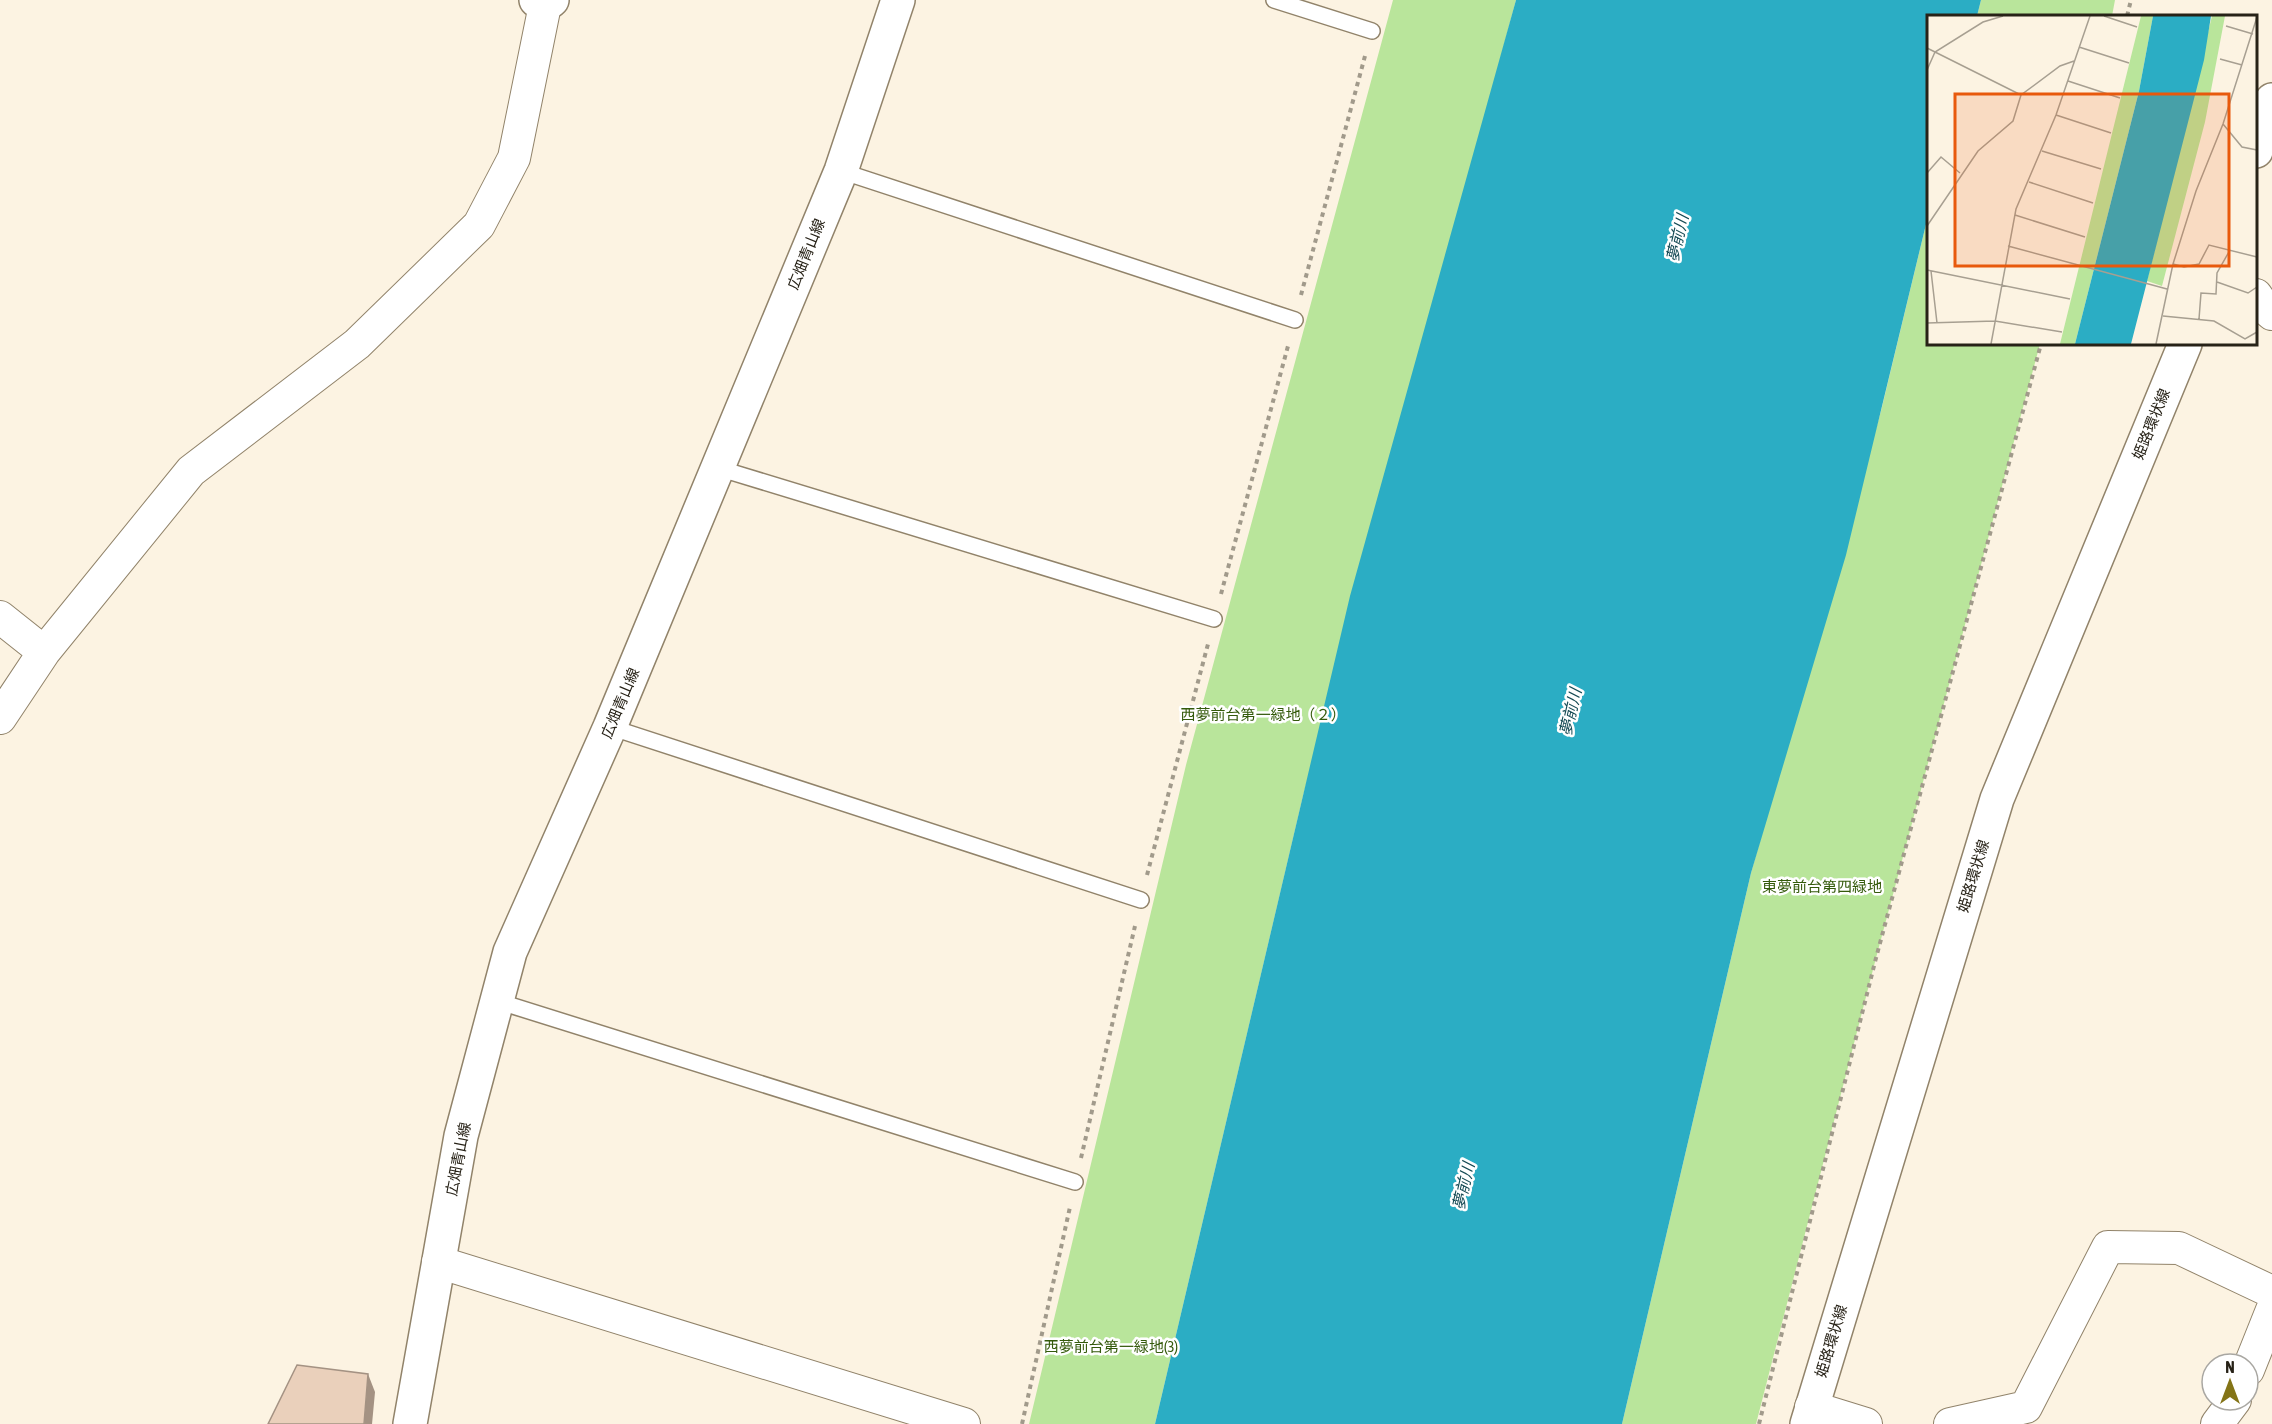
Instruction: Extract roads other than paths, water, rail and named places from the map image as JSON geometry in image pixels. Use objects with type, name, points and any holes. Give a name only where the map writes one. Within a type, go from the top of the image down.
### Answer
[{"type":"main road","name":"広畑青山線","points":[[410,1424],[461,1136],[510,952],[610,727],[841,171],[898,0]]},
{"type":"main road","points":[[2257,148],[2272,100]]},
{"type":"main road","name":"姫路環状線","points":[[1809,1415],[1997,799],[2185,345]]},
{"type":"street","points":[[0,718],[44,652],[191,471],[357,344],[479,225],[514,158],[544,2]]},
{"type":"street","points":[[2257,296],[2272,314]]},
{"type":"street","points":[[0,617],[44,652]]},
{"type":"street","points":[[1950,1424],[2026,1407],[2108,1247],[2179,1248],[2272,1292]]},
{"type":"street","points":[[438,1262],[964,1424]]},
{"type":"street","points":[[2255,1352],[2272,1310]]},
{"type":"street","points":[[1809,1415],[1866,1424]]},
{"type":"lane","points":[[1274,0],[1372,31]]},
{"type":"lane","points":[[841,171],[1295,320]]},
{"type":"lane","points":[[718,468],[1214,620]]},
{"type":"lane","points":[[610,727],[1141,900]]},
{"type":"lane","points":[[497,1001],[1075,1182]]},
{"type":"water","name":"夢前川","points":[[1516,0],[1981,0],[1977,15],[1927,15],[1927,220],[1846,555],[1751,873],[1622,1424],[1155,1424],[1350,596]]},
{"type":"park label","name":"西夢前台第一緑地（２）","points":[[1263,714]]},
{"type":"park label","name":"東夢前台第四緑地","points":[[1822,886]]},
{"type":"park label","name":"西夢前台第一緑地(3)","points":[[1111,1346]]}]
